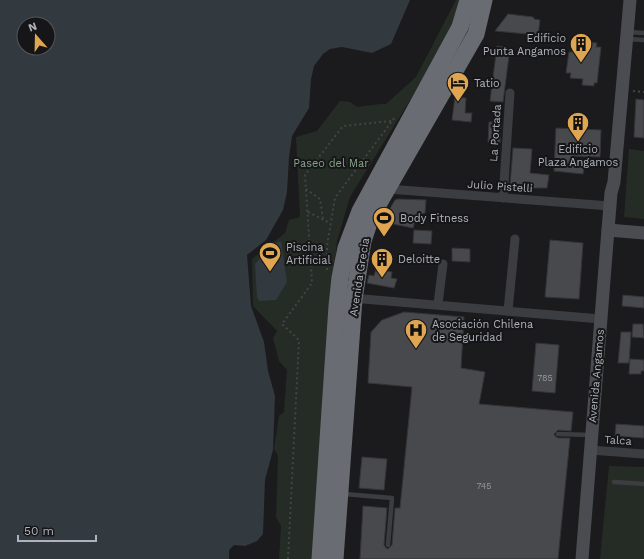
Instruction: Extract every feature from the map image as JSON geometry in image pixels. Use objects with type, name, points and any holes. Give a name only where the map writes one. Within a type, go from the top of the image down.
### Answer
[{"type":"highway","name":"Avenida Grecia","points":[[320,559],[337,306],[340,278],[346,248],[360,211],[460,27],[468,0]]},
{"type":"highway","name":"Avenida Grecia","points":[[335,559],[354,299],[363,242],[371,217],[476,34],[484,0]]},
{"type":"main road","name":"Avenida Angamos","points":[[611,193],[607,182],[622,0]]},
{"type":"main road","name":"Avenida Angamos","points":[[582,559],[611,193],[614,182],[630,0]]},
{"type":"main road","points":[[608,230],[644,233]]},
{"type":"street","name":"La Portada","points":[[503,198],[510,93]]},
{"type":"street","name":"Julio Pistelli","points":[[388,189],[610,206]]},
{"type":"street","points":[[508,311],[515,239]]},
{"type":"street","points":[[438,304],[443,264]]},
{"type":"street","points":[[340,278],[344,291],[350,298],[354,299],[438,304],[601,319]]},
{"type":"street","name":"Talca","points":[[590,450],[644,454]]},
{"type":"lane","points":[[627,35],[644,33]]},
{"type":"lane","points":[[627,35],[644,40]]},
{"type":"lane","points":[[558,434],[591,435]]},
{"type":"lane","points":[[614,482],[644,484]]},
{"type":"lane","points":[[340,494],[392,498],[388,545]]},
{"type":"path","points":[[288,559],[299,340],[282,324],[312,283],[305,175],[343,126],[391,120]]},
{"type":"path","points":[[306,189],[320,199],[323,219]]},
{"type":"path","points":[[307,212],[330,223]]},
{"type":"green space","name":"Paseo del Mar","points":[[456,0],[465,0],[456,26],[350,197],[337,241],[312,559],[279,559],[281,526],[276,517],[278,456],[274,449],[279,416],[284,412],[287,370],[279,361],[273,338],[277,331],[253,306],[252,259],[285,233],[289,220],[300,217],[296,137],[317,131],[340,101],[350,102],[357,107],[386,104],[416,77]]},
{"type":"green space","points":[[629,149],[644,151],[644,219],[624,217]]},
{"type":"green space","points":[[609,466],[644,467],[644,559],[600,559]]},
{"type":"shaded area","points":[[0,0],[410,0],[391,44],[372,53],[342,47],[330,49],[323,54],[314,66],[311,79],[309,108],[292,136],[287,192],[283,210],[266,240],[247,255],[251,306],[264,342],[268,371],[275,396],[273,450],[265,480],[263,534],[257,541],[245,546],[234,545],[229,550],[229,559],[0,559]]},
{"type":"shaded area","name":"Piscina Artificial","points":[[281,241],[287,282],[276,300],[259,301],[257,297],[255,264],[271,245]]},
{"type":"building","points":[[508,14],[533,17],[534,19],[540,20],[538,35],[495,31]]},
{"type":"building","name":"Edificio Punta Angamos","points":[[585,42],[597,43],[596,47],[601,47],[597,83],[594,83],[594,86],[582,85],[583,79],[570,78],[571,73],[566,73],[569,52],[572,52],[572,47],[584,48]]},
{"type":"building","points":[[497,46],[510,48],[503,102],[490,101]]},
{"type":"building","points":[[455,97],[466,98],[465,113],[472,113],[471,122],[452,120]]},
{"type":"building","points":[[636,99],[644,100],[644,138],[634,137]]},
{"type":"building","points":[[489,122],[501,122],[500,143],[488,142]]},
{"type":"building","name":"Edificio Plaza Angamos","points":[[556,128],[601,130],[600,157],[573,156],[584,168],[583,174],[554,171]]},
{"type":"building","points":[[513,148],[532,149],[530,173],[549,175],[547,188],[515,188],[510,186]]},
{"type":"building","points":[[395,200],[426,200],[425,213],[417,215],[413,228],[383,222]]},
{"type":"building","points":[[414,230],[432,231],[431,244],[413,243]]},
{"type":"building","points":[[550,240],[583,243],[579,299],[545,297]]},
{"type":"building","points":[[452,248],[470,249],[470,262],[452,261]]},
{"type":"building","name":"Deloitte","points":[[376,269],[392,272],[391,278],[397,279],[394,288],[367,283],[369,275],[374,276]]},
{"type":"building","points":[[623,295],[644,297],[644,308],[622,306]]},
{"type":"building","points":[[404,312],[464,317],[461,368],[485,372],[479,404],[573,412],[571,431],[558,430],[554,434],[558,438],[570,438],[558,559],[360,559],[363,506],[387,508],[384,545],[388,549],[392,545],[395,508],[400,508],[412,387],[368,383],[371,332],[382,320]]},
{"type":"building","points":[[633,324],[643,324],[644,338],[632,337]]},
{"type":"building","points":[[621,332],[631,332],[629,363],[618,363]]},
{"type":"building","points":[[536,343],[559,345],[555,393],[532,391]]},
{"type":"building","points":[[630,359],[644,360],[644,371],[641,371],[641,374],[629,374]]},
{"type":"building","points":[[616,424],[644,426],[644,438],[615,436]]},
{"type":"building","points":[[362,457],[387,459],[384,490],[359,488]]},
{"type":"place","name":"Edificio Punta Angamos","points":[[581,64]]},
{"type":"place","name":"Tatio","points":[[458,102]]},
{"type":"place","name":"Edificio Plaza Angamos","points":[[578,142]]},
{"type":"place","name":"Body Fitness","points":[[384,238]]},
{"type":"place","name":"Piscina Artificial","points":[[270,272]]},
{"type":"place","name":"Deloitte","points":[[382,278]]},
{"type":"place","name":"Asociación Chilena de Seguridad","points":[[416,350]]}]
